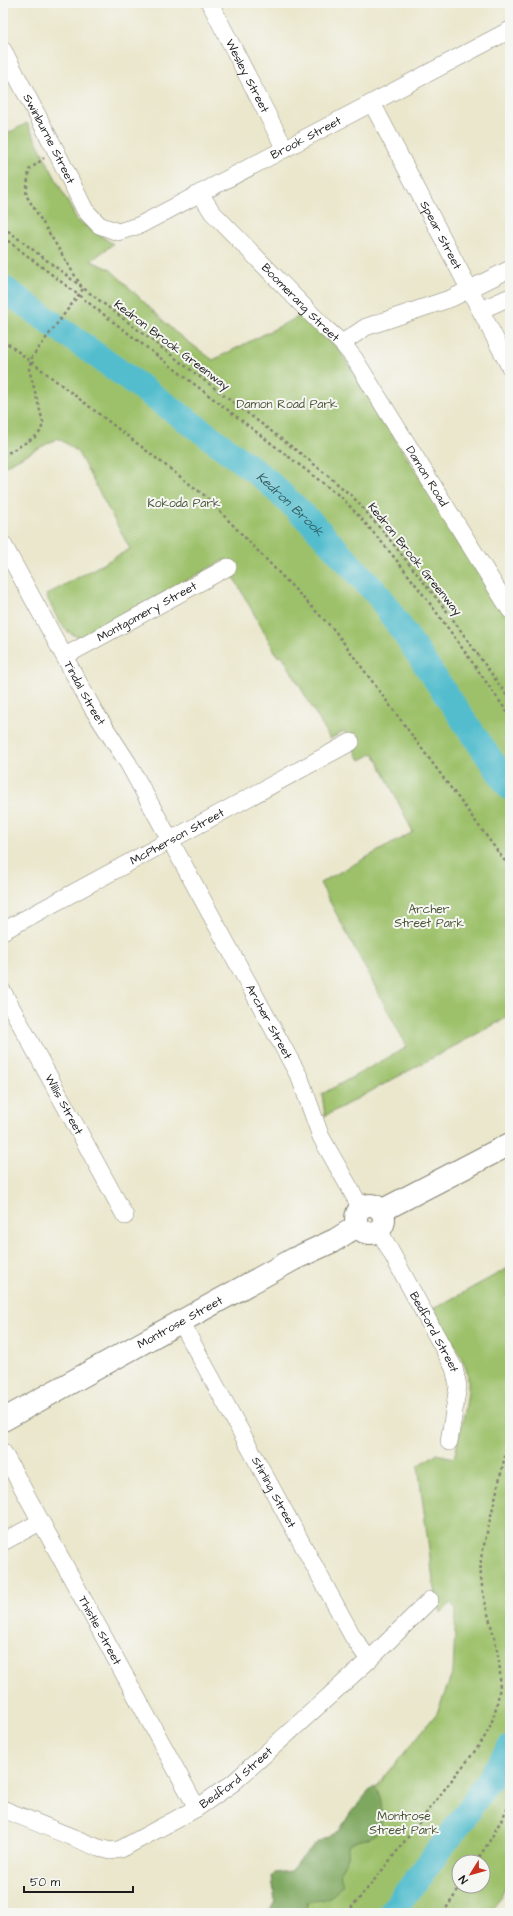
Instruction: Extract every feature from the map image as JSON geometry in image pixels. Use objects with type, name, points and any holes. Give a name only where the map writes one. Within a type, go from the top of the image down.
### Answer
[{"type":"street","name":"Wesley Street","points":[[210,3],[285,149]]},
{"type":"street","name":"Brook Street","points":[[99,225],[118,232],[140,225],[510,30]]},
{"type":"street","name":"Swinburne Street","points":[[3,50],[85,210],[99,225]]},
{"type":"street","name":"Spear Street","points":[[372,103],[510,367]]},
{"type":"street","name":"Boomerang Street","points":[[200,193],[212,212],[342,343],[366,327],[452,298],[510,269]]},
{"type":"street","points":[[481,310],[510,297]]},
{"type":"street","name":"Damon Road","points":[[342,343],[358,364],[510,610]]},
{"type":"street","name":"Tindal Street","points":[[3,544],[94,708],[128,763],[170,840]]},
{"type":"street","name":"Montgomery Street","points":[[65,656],[228,567]]},
{"type":"street","name":"McPherson Street","points":[[3,931],[351,742]]},
{"type":"street","name":"Archer Street","points":[[170,840],[300,1078],[319,1132],[344,1180],[370,1218]]},
{"type":"street","name":"Willis Street","points":[[3,992],[125,1216]]},
{"type":"street","name":"Montrose Street","points":[[3,1420],[294,1259],[340,1237],[370,1218],[510,1144]]},
{"type":"street","name":"Bedford Street","points":[[370,1218],[441,1343],[455,1372],[458,1386],[449,1442]]},
{"type":"street","name":"Stirling Street","points":[[181,1322],[353,1637],[370,1660]]},
{"type":"street","name":"Thistle Street","points":[[3,1452],[197,1808]]},
{"type":"street","points":[[3,1542],[40,1522]]},
{"type":"street","name":"Bedford Street","points":[[3,1809],[99,1848],[111,1851],[121,1849],[197,1808],[233,1783],[370,1660],[430,1600]]},
{"type":"path","points":[[3,456],[34,438],[41,431],[43,422],[29,368],[31,361],[83,289],[26,195],[29,170],[55,149]]},
{"type":"path","name":"Kedron Brook Greenway","points":[[3,227],[309,460],[352,497],[386,535],[449,614],[510,700]]},
{"type":"path","points":[[3,237],[341,497],[362,518],[434,609],[510,716]]},
{"type":"path","points":[[3,340],[204,495],[335,631],[510,868]]},
{"type":"path","points":[[347,1913],[426,1814],[487,1732],[495,1709],[500,1683],[498,1656],[492,1624],[483,1597],[480,1575],[481,1558],[510,1435]]},
{"type":"path","points":[[481,1854],[510,1804]]},
{"type":"path","points":[[443,1913],[456,1894]]},
{"type":"green space","points":[[27,123],[77,220],[113,244],[91,261],[110,269],[175,332],[213,360],[302,315],[338,348],[510,621],[510,1016],[325,1116],[322,1094],[407,1047],[320,883],[413,832],[374,753],[360,760],[344,731],[330,739],[282,655],[278,657],[224,560],[83,637],[69,633],[56,615],[46,595],[130,549],[77,451],[58,438],[3,467],[3,136]]},
{"type":"green space","name":"Montrose Street Park","points":[[510,1267],[510,1880],[491,1913],[281,1913],[374,1790],[437,1713],[453,1672],[456,1609],[451,1603],[441,1613],[433,1580],[418,1466],[436,1454],[454,1458],[464,1415],[468,1381],[465,1366],[452,1340],[433,1309]]},
{"type":"green space","points":[[374,1787],[380,1796],[382,1810],[379,1830],[373,1836],[354,1842],[348,1846],[347,1860],[341,1871],[343,1884],[339,1889],[325,1899],[310,1901],[307,1904],[306,1913],[269,1913],[275,1901],[272,1877],[275,1873],[290,1871],[315,1844],[339,1831],[351,1812]]},
{"type":"waterway","name":"Kedron Brook","points":[[3,288],[206,434],[265,479],[314,525],[379,596],[510,788]]},
{"type":"waterway","name":"Kedron Brook","points":[[391,1913],[457,1827],[510,1748]]},
{"type":"park label","name":"Damon Road Park","points":[[287,404]]},
{"type":"park label","name":"Kokoda Park","points":[[184,503]]},
{"type":"park label","name":"Archer Street Park","points":[[429,916]]}]
